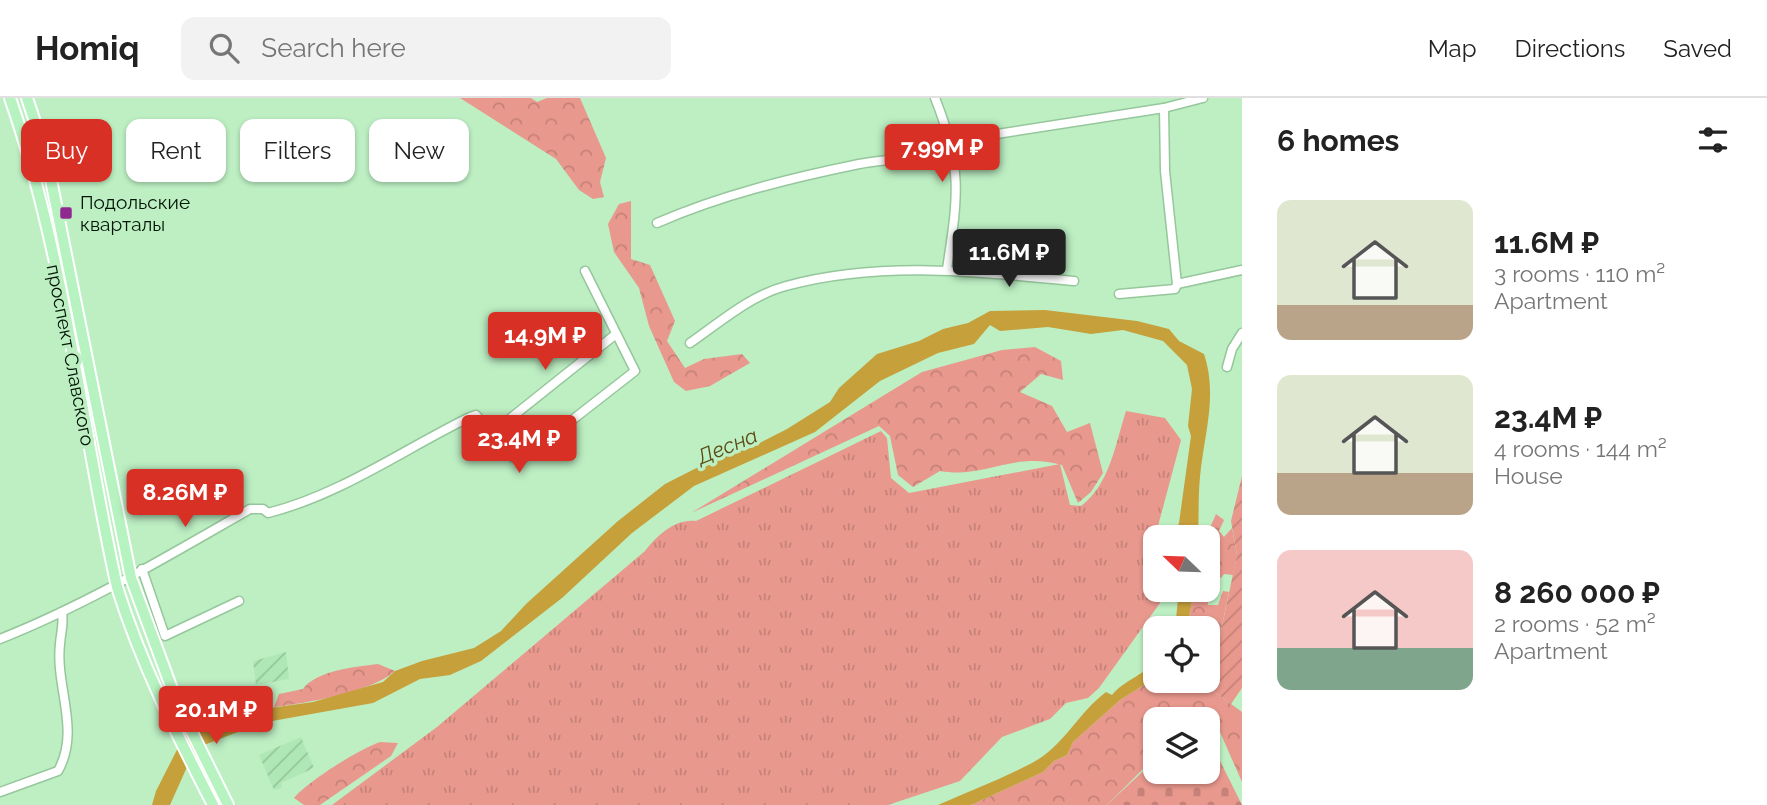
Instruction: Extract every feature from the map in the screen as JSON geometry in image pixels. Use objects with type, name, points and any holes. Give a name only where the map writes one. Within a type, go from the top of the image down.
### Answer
[{"type":"main road","name":"проспект Славского","points":[[10,98],[30,158],[46,224],[117,587],[132,635],[162,705],[213,805]]},
{"type":"main road","name":"проспект Славского","points":[[27,98],[46,155],[131,578],[176,700],[228,805]]},
{"type":"street","points":[[935,98],[952,141],[958,197],[947,269]]},
{"type":"street","points":[[657,223],[696,206],[859,164],[938,152],[952,141],[1164,108],[1203,98]]},
{"type":"street","points":[[1119,294],[1175,289],[1177,284],[1165,171],[1164,108]]},
{"type":"street","points":[[690,343],[743,307],[785,286],[871,272],[947,269],[1074,281]]},
{"type":"street","points":[[1177,284],[1242,270]]},
{"type":"street","points":[[0,639],[117,587],[142,569],[250,509],[263,509],[268,513],[286,508],[354,478],[470,417],[477,415],[512,457],[521,460],[635,371],[585,271]]},
{"type":"street","points":[[1227,367],[1232,349],[1242,333]]},
{"type":"street","points":[[492,433],[616,334]]},
{"type":"street","points":[[142,569],[165,636],[239,601]]},
{"type":"street","points":[[0,792],[58,771],[67,755],[68,721],[60,643],[65,628],[62,612]]},
{"type":"shaded area","points":[[1045,310],[1137,321],[1169,329],[1179,341],[1204,354],[1210,400],[1200,477],[1198,525],[1178,525],[1191,436],[1188,426],[1192,389],[1187,365],[1163,341],[1123,330],[1091,334],[1048,327],[1000,331],[990,325],[974,344],[938,353],[880,381],[815,432],[694,486],[632,533],[562,598],[481,661],[450,675],[420,679],[373,703],[261,723],[204,745],[187,767],[170,805],[152,805],[156,791],[185,734],[226,714],[313,702],[383,682],[395,671],[422,661],[474,648],[501,631],[526,604],[618,521],[665,484],[726,453],[748,449],[787,429],[830,402],[839,388],[877,354],[919,341],[943,329],[968,323],[990,311]]},
{"type":"shaded area","points":[[1178,602],[1192,602],[1189,616],[1176,616]]},
{"type":"shaded area","points":[[286,652],[289,679],[256,685],[253,661]]},
{"type":"shaded area","points":[[1143,672],[1143,686],[1120,700],[1073,742],[1067,755],[1054,761],[1043,772],[971,805],[938,805],[1043,756],[1062,739],[1096,700],[1106,692],[1112,695]]},
{"type":"shaded area","points":[[301,737],[314,768],[281,783],[282,788],[274,790],[259,755]]},
{"type":"green space","points":[[460,98],[531,98],[537,102],[547,98],[580,98],[606,158],[600,182],[604,197],[593,199],[579,190],[556,159]]},
{"type":"green space","points":[[631,201],[631,259],[650,265],[675,321],[667,341],[685,368],[704,359],[742,354],[750,363],[710,386],[686,391],[674,382],[649,326],[639,288],[614,252],[608,224],[619,204]]},
{"type":"green space","points":[[1035,347],[1061,361],[1063,380],[1041,374],[1020,392],[1052,406],[1067,432],[1090,423],[1103,473],[1091,492],[1078,503],[1062,465],[1045,462],[1029,461],[971,471],[940,471],[913,487],[898,475],[890,436],[879,426],[691,513],[922,372],[1002,350]]},
{"type":"green space","points":[[1126,411],[1165,418],[1181,440],[1158,525],[1143,525],[1143,602],[1160,603],[1151,616],[1143,616],[1143,627],[1099,688],[1088,698],[1066,703],[1050,719],[1002,737],[960,781],[888,805],[332,805],[437,727],[674,525],[696,521],[881,431],[887,438],[891,478],[909,493],[1060,464],[1070,505],[1081,506],[1099,487],[1115,450]]},
{"type":"green space","points":[[1242,476],[1242,688],[1231,704],[1216,693],[1220,693],[1220,636],[1237,555],[1231,521]]},
{"type":"green space","points":[[1216,514],[1224,520],[1220,529],[1220,525],[1211,525]]},
{"type":"green space","points":[[1232,528],[1237,555],[1233,575],[1224,574],[1221,578],[1220,532],[1224,537]]},
{"type":"green space","points":[[1223,591],[1229,592],[1220,635],[1220,616],[1189,616],[1192,602],[1218,605]]},
{"type":"green space","points":[[378,664],[395,671],[355,691],[274,707],[279,694],[303,689],[317,678],[348,668]]},
{"type":"green space","points":[[1143,686],[1143,693],[1216,693],[1242,712],[1242,782],[1220,732],[1220,707],[1143,707],[1143,769],[1107,805],[971,805],[1043,772],[1054,761],[1067,755],[1073,742],[1120,700]]},
{"type":"green space","points":[[380,742],[398,743],[391,756],[320,805],[304,805],[294,798],[334,767]]},
{"type":"green space","points":[[1220,761],[1242,805],[1107,805],[1143,771],[1143,784],[1220,784]]},
{"type":"place","name":"Подольские кварталы","points":[[66,213]]},
{"type":"water label","name":"Десна","points":[[727,446]]}]
